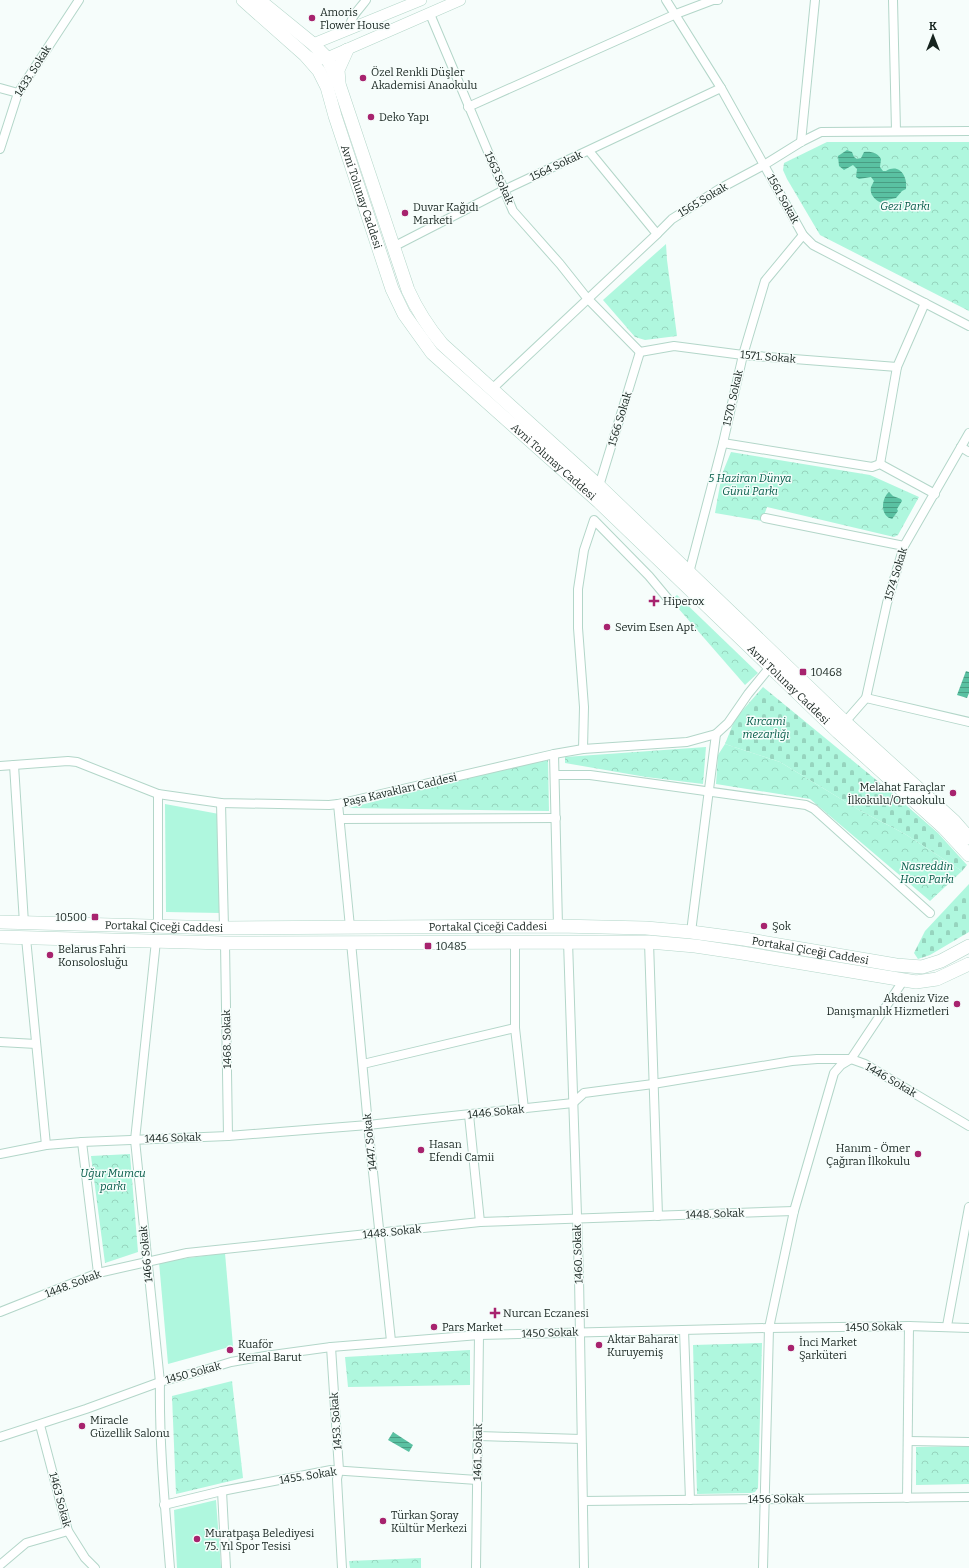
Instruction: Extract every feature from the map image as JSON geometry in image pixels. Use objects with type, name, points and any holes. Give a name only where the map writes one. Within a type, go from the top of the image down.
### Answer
[{"type":"main road","name":"Avni Tolunay Caddesi","points":[[243,0],[305,55],[319,71],[327,87],[335,116],[392,289],[404,314],[432,353],[599,502],[838,732],[944,828],[969,855]]},
{"type":"main road","name":"Avni Tolunay Caddesi","points":[[259,0],[313,44],[327,58],[339,84],[408,290],[426,323],[442,344],[600,486],[845,722],[954,821],[969,838]]},
{"type":"main road","points":[[313,44],[421,0]]},
{"type":"main road","points":[[305,55],[315,60],[327,58],[460,0]]},
{"type":"main road","points":[[339,84],[338,70],[347,50]]},
{"type":"main road","name":"Portakal Çiceği Caddesi","points":[[0,922],[224,928],[558,926],[646,928],[744,939],[896,965],[922,967],[941,961],[969,946]]},
{"type":"main road","name":"Portakal Çiceği Caddesi","points":[[0,937],[225,943],[515,941],[649,942],[695,946],[742,953],[902,981],[916,982],[937,979],[969,964]]},
{"type":"street","name":"1433. Sokak","points":[[0,149],[18,93],[79,0]]},
{"type":"street","points":[[351,29],[351,19],[366,0]]},
{"type":"street","name":"1561 Sokak","points":[[666,0],[721,88],[804,235],[813,245],[969,326]]},
{"type":"street","points":[[468,107],[676,14],[712,0],[718,0]]},
{"type":"street","points":[[801,142],[814,0]]},
{"type":"street","points":[[893,0],[896,131]]},
{"type":"street","name":"1563 Sokak","points":[[430,14],[513,211],[560,264],[587,298],[640,352]]},
{"type":"street","points":[[0,88],[18,93]]},
{"type":"street","name":"1564 Sokak","points":[[393,248],[504,190],[721,88]]},
{"type":"street","name":"1565 Sokak","points":[[492,389],[672,219],[721,188],[801,142],[821,132],[969,130]]},
{"type":"street","points":[[589,151],[657,234]]},
{"type":"street","name":"1570. Sokak","points":[[689,573],[723,443],[743,355],[765,281],[804,235]]},
{"type":"street","points":[[880,464],[897,367],[925,303]]},
{"type":"street","name":"1571. Sokak","points":[[640,352],[674,346],[743,355],[897,367]]},
{"type":"street","name":"1566 Sokak","points":[[600,486],[640,352]]},
{"type":"street","name":"1574 Sokak","points":[[845,722],[866,698],[887,603],[904,546],[969,433]]},
{"type":"street","points":[[723,443],[872,467],[880,464],[935,494]]},
{"type":"street","points":[[961,447],[969,452]]},
{"type":"street","points":[[765,518],[904,546]]},
{"type":"street","points":[[584,749],[584,707],[578,628],[578,589],[584,550],[594,520],[649,576],[669,600]]},
{"type":"street","name":"Paşa Kavakları Caddesi","points":[[0,766],[68,761],[77,762],[158,794],[221,803],[275,805],[338,804],[554,754],[584,749],[687,742],[716,734],[728,723],[748,694],[770,667]]},
{"type":"street","points":[[866,698],[969,722]]},
{"type":"street","points":[[691,932],[716,734]]},
{"type":"street","points":[[554,754],[558,926]]},
{"type":"street","points":[[14,765],[24,923]]},
{"type":"street","points":[[555,775],[590,775],[709,790],[806,805],[814,809],[930,912]]},
{"type":"street","points":[[158,794],[158,927]]},
{"type":"street","points":[[221,803],[224,928]]},
{"type":"street","points":[[338,804],[350,927]]},
{"type":"street","points":[[340,819],[556,818]]},
{"type":"street","points":[[26,938],[46,1145]]},
{"type":"street","name":"1466 Sokak","points":[[156,941],[135,1140],[160,1382],[164,1505],[170,1568]]},
{"type":"street","points":[[515,941],[515,1028],[524,1109]]},
{"type":"street","name":"1460. Sokak","points":[[568,941],[580,1332],[584,1568]]},
{"type":"street","name":"1447. Sokak","points":[[351,942],[368,1125],[391,1341]]},
{"type":"street","points":[[649,942],[658,1216]]},
{"type":"street","name":"1468. Sokak","points":[[225,943],[228,1136]]},
{"type":"street","points":[[763,1568],[766,1499],[769,1328],[794,1211],[834,1073],[841,1065],[851,1059],[902,981]]},
{"type":"street","points":[[363,1064],[515,1028]]},
{"type":"street","points":[[0,1042],[36,1044]]},
{"type":"street","name":"1446 Sokak","points":[[0,1154],[46,1145],[82,1142],[228,1136],[368,1125],[524,1109],[573,1103],[584,1093],[653,1084],[792,1061],[817,1059],[851,1059],[865,1064],[969,1126]]},
{"type":"street","points":[[469,1114],[480,1222]]},
{"type":"street","points":[[82,1142],[98,1273]]},
{"type":"street","points":[[947,1326],[969,1207]]},
{"type":"street","name":"1448. Sokak","points":[[0,1312],[98,1273],[187,1253],[480,1222],[794,1211]]},
{"type":"street","points":[[907,1498],[909,1326]]},
{"type":"street","name":"1450 Sokak","points":[[0,1437],[40,1425],[160,1382],[231,1362],[331,1347],[479,1335],[909,1326],[947,1326],[969,1328]]},
{"type":"street","points":[[684,1330],[690,1500]]},
{"type":"street","name":"1461. Sokak","points":[[476,1568],[479,1436],[479,1335]]},
{"type":"street","name":"1453. Sokak","points":[[331,1347],[339,1470],[337,1479],[342,1568]]},
{"type":"street","name":"1463 Sokak","points":[[40,1425],[68,1531],[85,1558],[95,1568]]},
{"type":"street","points":[[479,1436],[581,1438]]},
{"type":"street","points":[[908,1441],[969,1442]]},
{"type":"street","name":"1455. Sokak","points":[[164,1505],[222,1491],[331,1470],[477,1480]]},
{"type":"street","points":[[222,1491],[226,1568]]},
{"type":"street","name":"1456 Sokak","points":[[583,1501],[969,1497]]},
{"type":"street","points":[[0,1565],[26,1543],[68,1531]]},
{"type":"green space","name":"Gezi Parkı","points":[[827,142],[969,142],[969,311],[820,235],[783,170],[784,163]]},
{"type":"green space","points":[[666,244],[677,336],[645,340],[635,337],[603,300]]},
{"type":"green space","name":"5 Haziran Dünya Günü Parkı","points":[[731,452],[870,475],[919,497],[898,535],[894,537],[767,507],[762,521],[715,513],[722,474]]},
{"type":"green space","points":[[677,595],[758,673],[745,685],[671,600]]},
{"type":"green space","name":"Kırcami mezarlığı","points":[[763,687],[891,792],[938,833],[967,865],[962,871],[905,834],[859,810],[780,762],[725,744],[735,719]]},
{"type":"green space","name":"Nasreddin Hoca Parkı","points":[[725,744],[780,762],[859,810],[905,834],[962,871],[930,901],[810,799],[716,784],[718,755]]},
{"type":"green space","points":[[706,747],[703,784],[646,777],[565,763],[565,757]]},
{"type":"green space","points":[[548,760],[549,811],[349,808],[506,768]]},
{"type":"green space","points":[[165,804],[219,814],[220,913],[166,912]]},
{"type":"green space","points":[[969,884],[969,932],[930,955],[918,959],[914,953],[925,931]]},
{"type":"green space","name":"Uğur Mumcu parkı","points":[[130,1154],[138,1252],[105,1263],[91,1156]]},
{"type":"green space","points":[[225,1253],[233,1346],[168,1364],[159,1262]]},
{"type":"green space","points":[[762,1343],[758,1488],[755,1492],[751,1493],[697,1494],[693,1345]]},
{"type":"green space","points":[[470,1350],[470,1385],[348,1387],[345,1357]]},
{"type":"green space","points":[[232,1381],[243,1478],[176,1494],[172,1396]]},
{"type":"green space","points":[[969,1446],[969,1484],[916,1485],[916,1447]]},
{"type":"green space","name":"Muratpaşa Belediyesi 75. Yıl Spor Tesisi","points":[[216,1500],[221,1568],[177,1568],[174,1510]]},
{"type":"green space","points":[[421,1558],[421,1568],[350,1568],[349,1561]]},
{"type":"shaded area","points":[[847,150],[852,152],[854,157],[857,159],[861,158],[864,152],[872,152],[876,154],[881,159],[880,167],[883,171],[895,169],[902,172],[906,180],[906,189],[896,198],[887,200],[885,203],[879,202],[872,196],[871,193],[871,187],[874,181],[871,177],[859,179],[856,177],[857,169],[853,165],[844,170],[839,166],[838,156]]},
{"type":"shaded area","points":[[889,492],[902,501],[897,509],[898,511],[892,519],[885,514],[883,507],[884,499]]},
{"type":"shaded area","points":[[966,671],[969,672],[969,693],[967,698],[957,695]]},
{"type":"shaded area","points":[[393,1432],[413,1445],[409,1452],[388,1440]]},
{"type":"place","name":"Amoris Flower House","points":[[312,18]]},
{"type":"place","name":"Özel Renkli Düşler Akademisi Anaokulu","points":[[363,78]]},
{"type":"place","name":"Deko Yapı","points":[[371,117]]},
{"type":"place","name":"Duvar Kağıdı Marketi","points":[[405,213]]},
{"type":"place","name":"Hiperox","points":[[654,601]]},
{"type":"place","name":"Sevim Esen Apt.","points":[[607,627]]},
{"type":"place","name":"10468","points":[[803,672]]},
{"type":"place","name":"Melahat Faraçlar İlkokulu/Ortaokulu","points":[[953,793]]},
{"type":"place","name":"10500","points":[[95,917]]},
{"type":"place","name":"Şok","points":[[764,926]]},
{"type":"place","name":"10485","points":[[428,946]]},
{"type":"place","name":"Belarus Fahri Konsolosluğu","points":[[50,955]]},
{"type":"place","name":"Akdeniz Vize Danışmanlık Hizmetleri","points":[[957,1004]]},
{"type":"place","name":"Hasan Efendi Camii","points":[[421,1150]]},
{"type":"place","name":"Hanım - Ömer Çağıran İlkokulu","points":[[918,1154]]},
{"type":"place","name":"Nurcan Eczanesi","points":[[495,1313]]},
{"type":"place","name":"Pars Market","points":[[434,1327]]},
{"type":"place","name":"Aktar Baharat Kuruyemiş","points":[[599,1345]]},
{"type":"place","name":"İnci Market Şarküteri","points":[[791,1348]]},
{"type":"place","name":"Kuaför Kemal Barut","points":[[230,1350]]},
{"type":"place","name":"Miracle Güzellik Salonu","points":[[82,1426]]},
{"type":"place","name":"Türkan Şoray Kültür Merkezi","points":[[383,1521]]},
{"type":"place","name":"Muratpaşa Belediyesi 75. Yıl Spor Tesisi","points":[[197,1539]]}]
